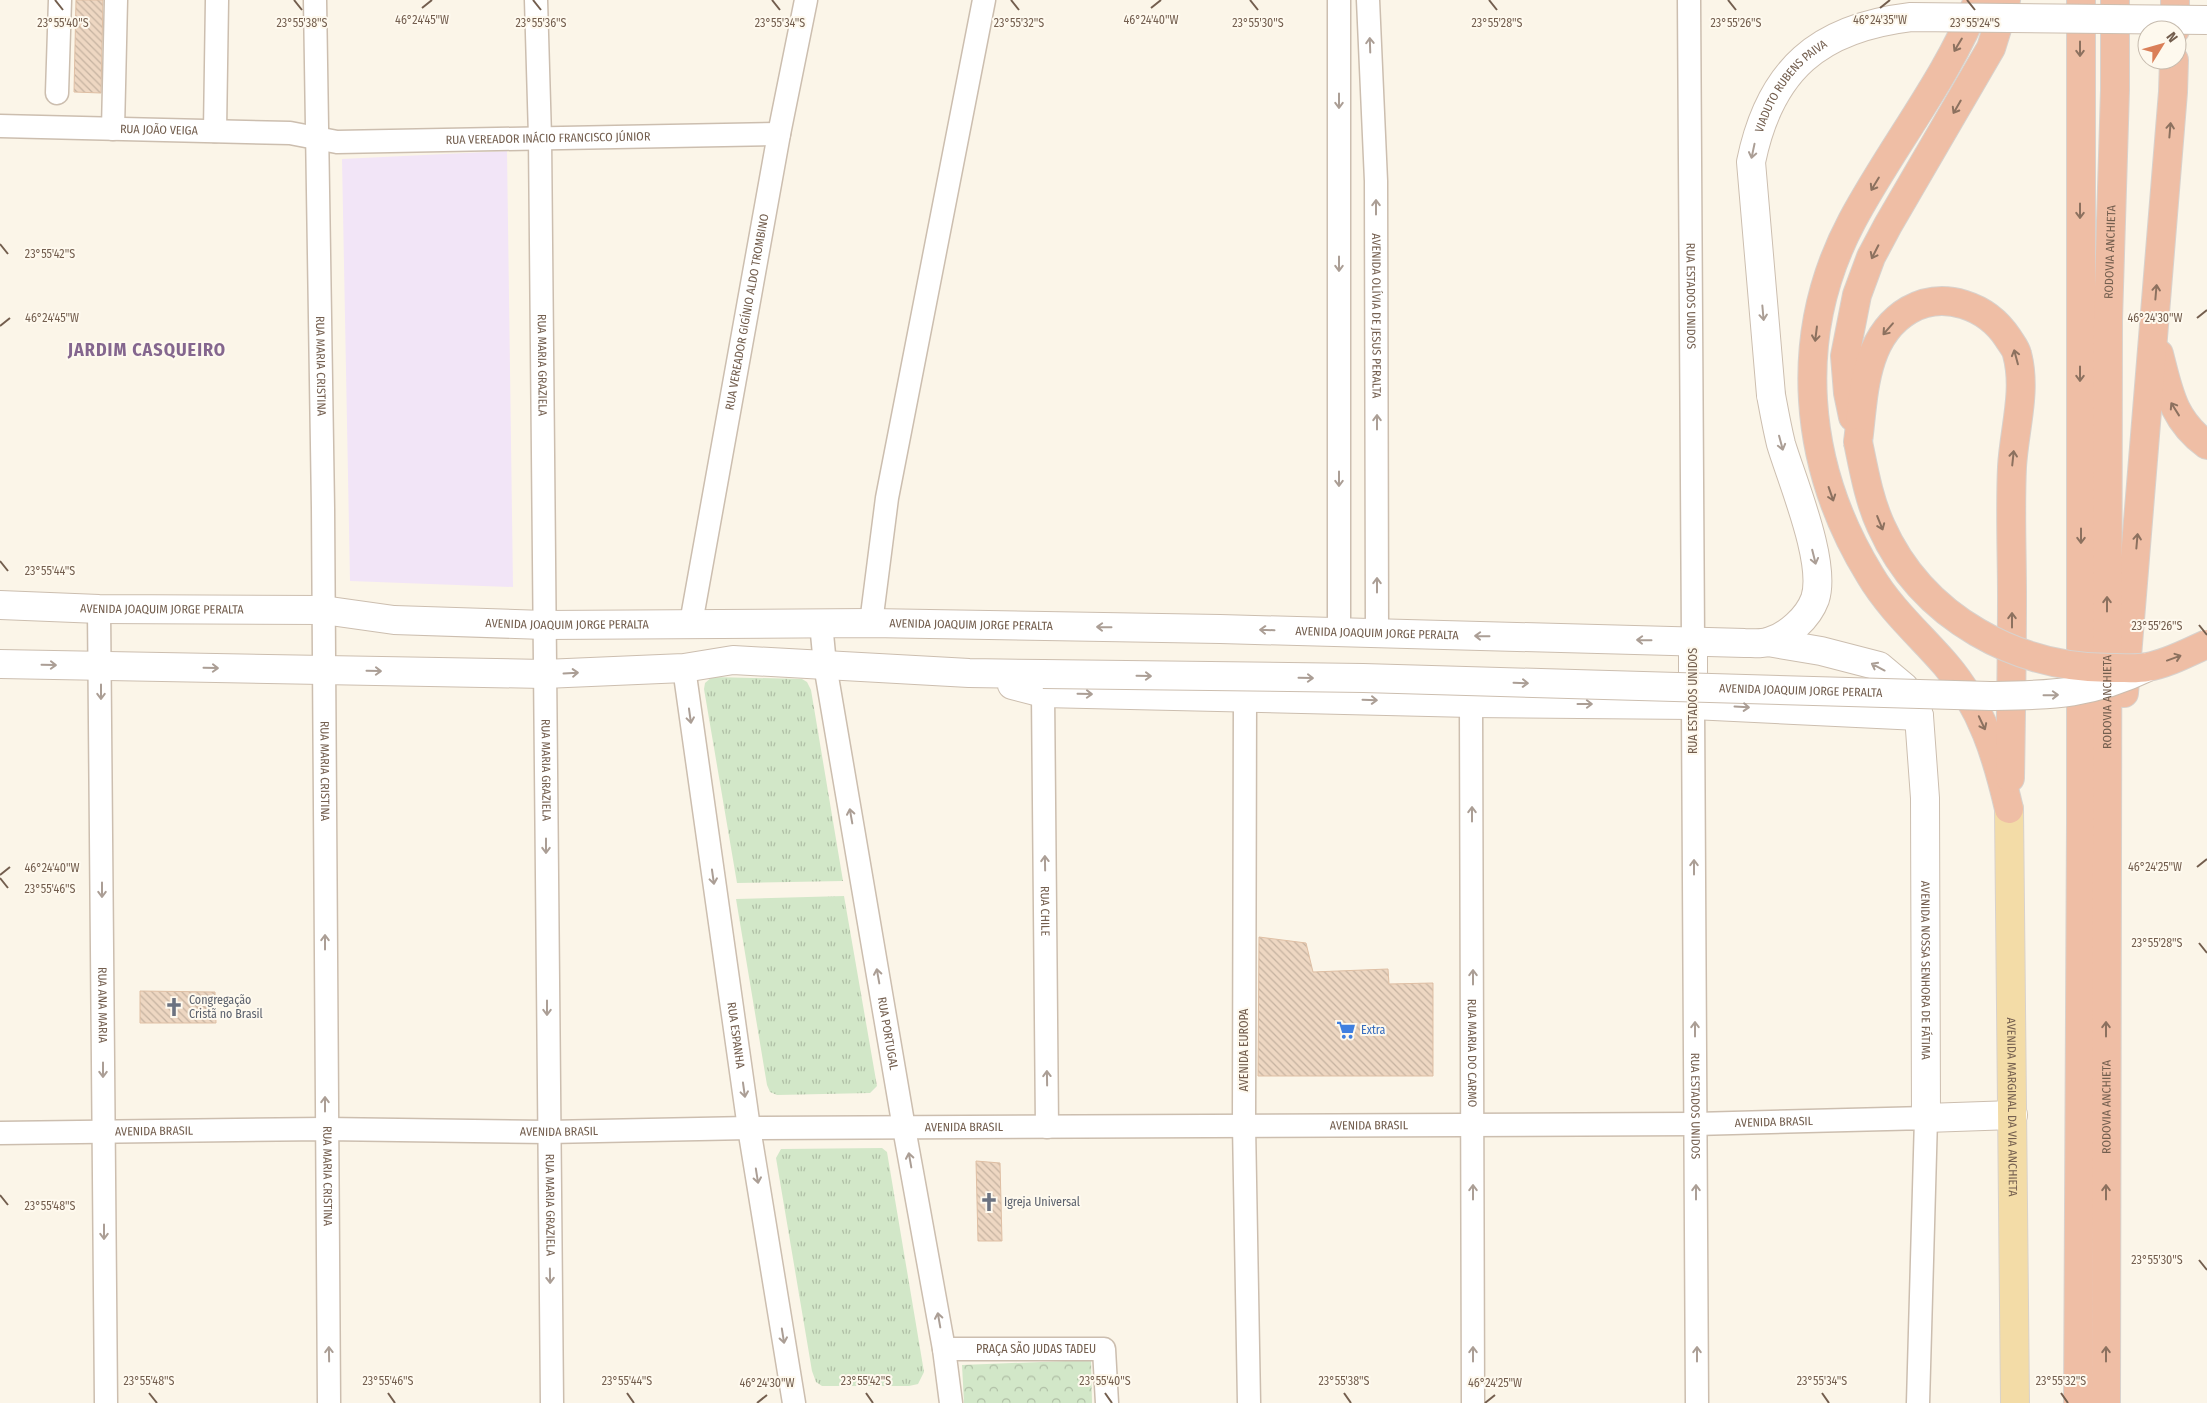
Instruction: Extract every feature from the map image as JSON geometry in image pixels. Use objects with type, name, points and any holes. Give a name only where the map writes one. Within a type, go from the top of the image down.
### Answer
[{"type":"highway","points":[[1978,0],[1964,36],[1852,221],[1836,255],[1824,291],[1816,328],[1812,365],[1812,403],[1816,440],[1825,477],[1837,513],[1853,547],[1872,580],[1895,610],[1948,667],[1971,698],[2000,768],[2009,809]]},
{"type":"highway","points":[[2006,0],[1991,48],[1888,224],[1871,258],[1857,295],[1845,356],[1848,393],[1866,484],[1881,526],[1903,565],[1932,599],[1967,627],[2006,649],[2049,662],[2093,668],[2148,667],[2207,644]]},
{"type":"highway","name":"RODOVIA ANCHIETA","points":[[2078,1403],[2081,822],[2081,0]]},
{"type":"highway","name":"RODOVIA ANCHIETA","points":[[2106,1403],[2108,320],[2115,90],[2115,0]]},
{"type":"highway","points":[[2174,20],[2175,0]]},
{"type":"highway","points":[[2107,833],[2120,736],[2174,70]]},
{"type":"highway","points":[[1858,442],[1870,363],[1878,340],[1892,323],[1910,310],[1929,303],[1951,300],[1968,305],[1986,315],[2003,331],[2017,353],[2021,381],[2012,467],[2009,809]]},
{"type":"highway","points":[[2153,330],[2170,401],[2190,432],[2207,445]]},
{"type":"main road","name":"AVENIDA MARGINAL DA VIA ANCHIETA","points":[[2009,809],[2015,1403]]},
{"type":"street","points":[[57,92],[60,0]]},
{"type":"street","points":[[113,129],[116,0]]},
{"type":"street","points":[[214,131],[217,0]]},
{"type":"street","name":"RUA MARIA CRISTINA","points":[[315,0],[324,610],[329,1403]]},
{"type":"street","name":"RUA MARIA GRAZIELA","points":[[536,0],[540,138],[552,1403]]},
{"type":"street","name":"RUA VEREADOR GIGÍNIO ALDO TROMBINO","points":[[691,623],[779,134],[806,0]]},
{"type":"street","points":[[871,623],[887,498],[984,0]]},
{"type":"street","points":[[1338,632],[1340,0]]},
{"type":"street","name":"AVENIDA OLÍVIA DE JESUS PERALTA","points":[[1368,0],[1376,181],[1377,633]]},
{"type":"street","name":"RUA ESTADOS UNIDOS","points":[[1689,0],[1697,1403]]},
{"type":"street","name":"VIADUTO RUBENS PAIVA","points":[[1798,492],[1781,443],[1771,395],[1751,162],[1757,132],[1771,99],[1787,76],[1813,50],[1844,32],[1878,21],[1911,17],[2207,20]]},
{"type":"street","name":"RUA JOÃO VEIGA","points":[[0,126],[290,133],[317,138]]},
{"type":"street","name":"RUA VEREADOR INÁCIO FRANCISCO JÚNIOR","points":[[317,138],[337,142],[779,134]]},
{"type":"street","points":[[1339,311],[1376,312]]},
{"type":"street","name":"AVENIDA JOAQUIM JORGE PERALTA","points":[[0,605],[99,609],[324,610],[394,620],[544,625],[871,623],[1338,632],[1745,644],[1768,642],[1789,631],[1805,617],[1815,598],[1818,572],[1798,492]]},
{"type":"street","name":"RUA ANA MARIA","points":[[99,609],[106,1403]]},
{"type":"street","name":"RUA PORTUGAL","points":[[821,623],[825,664],[904,1128],[944,1349],[951,1403]]},
{"type":"street","name":"AVENIDA NOSSA SENHORA DE FÁTIMA","points":[[1768,642],[1821,651],[1879,666],[1904,687],[1914,700],[1919,716],[1925,798],[1926,1118],[1918,1403]]},
{"type":"street","name":"AVENIDA JOAQUIM JORGE PERALTA","points":[[0,664],[544,674],[684,668],[733,660],[969,673],[1043,684],[1245,696],[1471,703],[1693,705],[1919,716]]},
{"type":"street","name":"AVENIDA JOAQUIM JORGE PERALTA","points":[[1043,684],[1363,678],[1990,696],[2062,694],[2119,681],[2148,667]]},
{"type":"street","name":"RUA ESPANHA","points":[[684,668],[749,1128],[794,1403]]},
{"type":"street","name":"RUA CHILE","points":[[1043,684],[1047,1127]]},
{"type":"street","name":"AVENIDA EUROPA","points":[[1245,696],[1244,1125],[1249,1403]]},
{"type":"street","name":"RUA MARIA DO CARMO","points":[[1471,703],[1474,1403]]},
{"type":"street","points":[[1926,1118],[2013,1115]]},
{"type":"street","name":"AVENIDA BRASIL","points":[[0,1133],[326,1129],[548,1132],[749,1128],[1473,1123],[1696,1124],[1926,1118]]},
{"type":"street","name":"PRAÇA SÃO JUDAS TADEU","points":[[944,1349],[1104,1349],[1107,1403]]},
{"type":"shaded area","points":[[507,151],[513,587],[350,581],[342,159]]},
{"type":"green space","points":[[712,677],[802,679],[807,682],[811,690],[843,881],[737,883],[704,689],[705,683]]},
{"type":"green space","points":[[844,896],[877,1086],[870,1093],[777,1095],[770,1092],[767,1085],[736,899]]},
{"type":"green space","points":[[882,1148],[887,1152],[924,1372],[918,1384],[909,1386],[822,1386],[816,1382],[812,1371],[776,1158],[781,1149]]},
{"type":"green space","points":[[1091,1360],[1092,1403],[964,1403],[962,1365]]},
{"type":"building","points":[[76,0],[103,0],[101,93],[74,92]]},
{"type":"building","name":"Extra","points":[[1259,937],[1306,943],[1313,972],[1388,969],[1389,984],[1433,983],[1433,1076],[1258,1076]]},
{"type":"building","name":"Congregação Cristã no Brasil","points":[[140,991],[215,992],[216,1023],[140,1023]]},
{"type":"building","name":"Igreja Universal","points":[[976,1161],[1000,1163],[1002,1241],[978,1241]]},
{"type":"place","name":"Congregação Cristã no Brasil","points":[[174,1007]]},
{"type":"place","name":"Extra","points":[[1346,1030]]},
{"type":"place","name":"Igreja Universal","points":[[989,1202]]},
{"type":"district","name":"JARDIM CASQUEIRO","points":[[147,350]]}]
